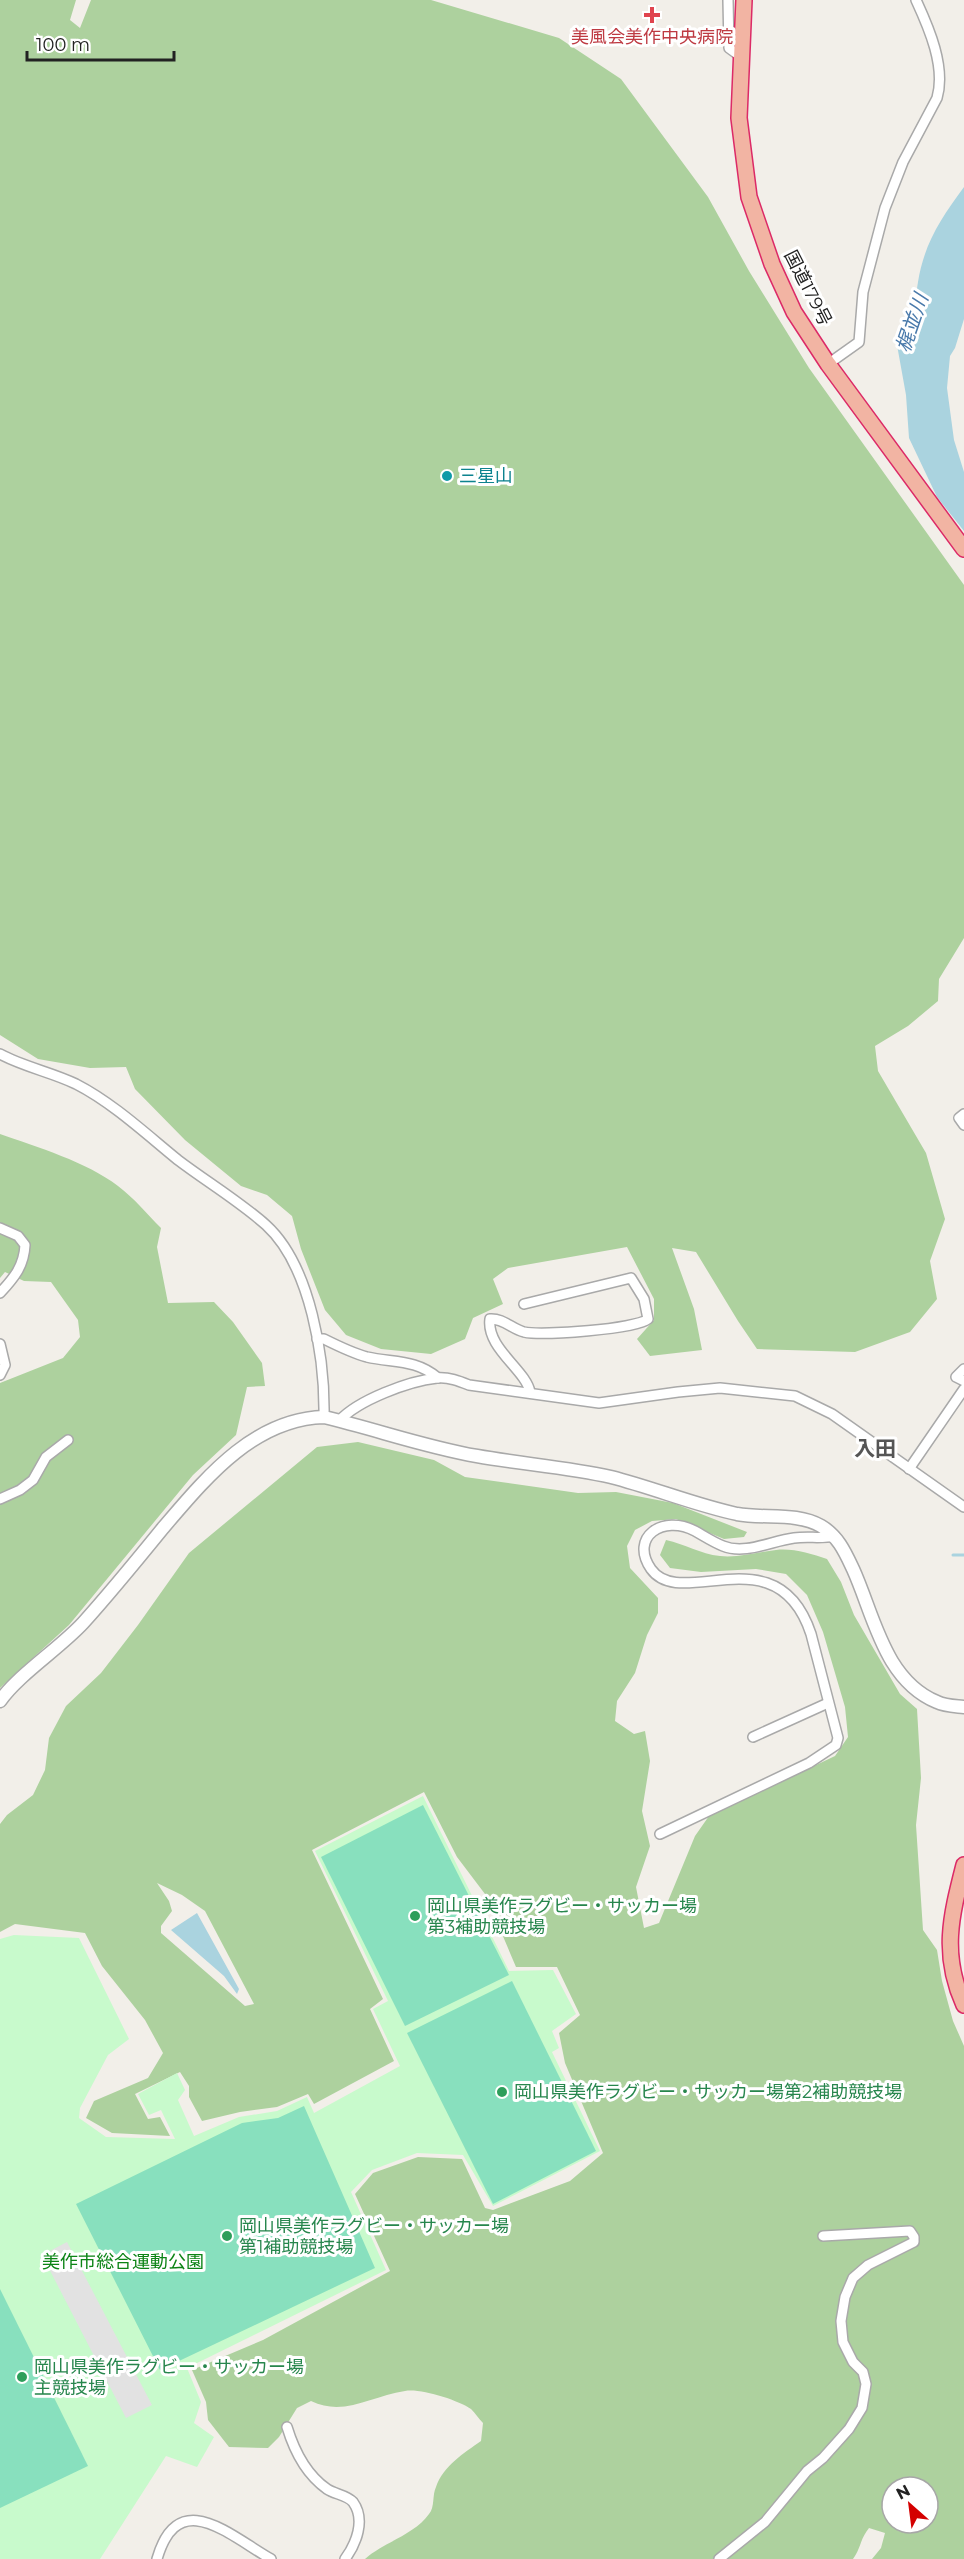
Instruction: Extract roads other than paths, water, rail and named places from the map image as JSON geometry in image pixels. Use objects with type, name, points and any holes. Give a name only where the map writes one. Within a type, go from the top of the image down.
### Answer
[{"type":"highway","name":"国道179号","points":[[744,0],[739,118],[749,197],[772,264],[790,303],[828,364],[964,549]]},
{"type":"highway","points":[[964,1865],[950,1924],[949,1948],[957,1990],[964,2005]]},
{"type":"street","points":[[728,0],[729,48],[740,56]]},
{"type":"street","points":[[828,364],[859,342],[863,292],[885,208],[903,162],[937,98],[940,87],[932,39],[916,0]]},
{"type":"street","points":[[0,1054],[22,1065],[67,1080],[97,1096],[267,1226],[289,1255],[302,1284],[316,1339],[324,1417]]},
{"type":"street","points":[[964,1114],[959,1118],[964,1125]]},
{"type":"street","points":[[0,1228],[18,1236],[25,1245],[24,1259],[14,1278],[0,1293]]},
{"type":"street","points":[[524,1304],[631,1278],[644,1299],[648,1318],[632,1325],[564,1333],[523,1332],[503,1322],[490,1319],[489,1324],[500,1350],[526,1382],[530,1392]]},
{"type":"street","points":[[316,1339],[324,1339],[368,1357],[400,1360],[431,1372],[438,1378]]},
{"type":"street","points":[[0,1344],[4,1365],[0,1375]]},
{"type":"street","points":[[964,1369],[956,1377],[964,1381]]},
{"type":"street","points":[[339,1420],[347,1412],[374,1397],[438,1378],[452,1379],[469,1385],[599,1403],[720,1388],[795,1396],[832,1414],[964,1507]]},
{"type":"street","points":[[909,1468],[964,1389]]},
{"type":"street","points":[[0,1701],[82,1624],[210,1473],[248,1443],[267,1433],[307,1417],[324,1417],[451,1451],[611,1477],[736,1513],[767,1518],[807,1519],[822,1526],[835,1536],[843,1547],[862,1589],[878,1636],[894,1664],[924,1696],[939,1703],[964,1707]]},
{"type":"street","points":[[0,1499],[20,1490],[33,1480],[46,1457],[68,1440]]},
{"type":"street","points":[[660,1834],[809,1763],[836,1745],[838,1738],[806,1618],[786,1593],[774,1585],[757,1580],[679,1582],[662,1579],[652,1570],[645,1556],[646,1542],[652,1532],[671,1523],[686,1526],[724,1547],[742,1549],[796,1538],[825,1539],[835,1536]]},
{"type":"street","points":[[753,1737],[828,1703]]},
{"type":"street","points":[[719,2559],[765,2522],[807,2471],[823,2458],[849,2429],[862,2408],[866,2384],[863,2372],[853,2362],[843,2342],[841,2321],[845,2297],[853,2278],[867,2265],[914,2242],[910,2231],[823,2236]]},
{"type":"street","points":[[286,2427],[301,2461],[327,2489],[352,2502],[356,2510],[358,2537],[345,2559]]},
{"type":"street","points":[[157,2559],[162,2542],[169,2531],[190,2519],[207,2522],[271,2559]]},
{"type":"water","points":[[964,187],[964,319],[955,348],[950,356],[947,388],[954,440],[964,472],[964,531],[937,497],[909,438],[906,395],[897,345],[915,319],[918,282],[929,243]]},
{"type":"water","points":[[197,1913],[239,1989],[237,1994],[224,1976],[171,1930]]},
{"type":"waterway","points":[[953,1555],[964,1555]]},
{"type":"place","name":"美風会美作中央病院","points":[[652,15]]},
{"type":"place","name":"三星山","points":[[447,476]]},
{"type":"place","name":"岡山県美作ラグビー・サッカー場 第3補助競技場","points":[[415,1916]]},
{"type":"place","name":"岡山県美作ラグビー・サッカー場第2補助競技場","points":[[502,2092]]},
{"type":"place","name":"岡山県美作ラグビー・サッカー場 第1補助競技場","points":[[227,2236]]},
{"type":"place","name":"岡山県美作ラグビー・サッカー場 主競技場","points":[[22,2377]]},
{"type":"district","name":"入田","points":[[875,1449]]},
{"type":"water label","name":"梶並川","points":[[912,323]]},
{"type":"park label","name":"美作市総合運動公園","points":[[123,2262]]}]
